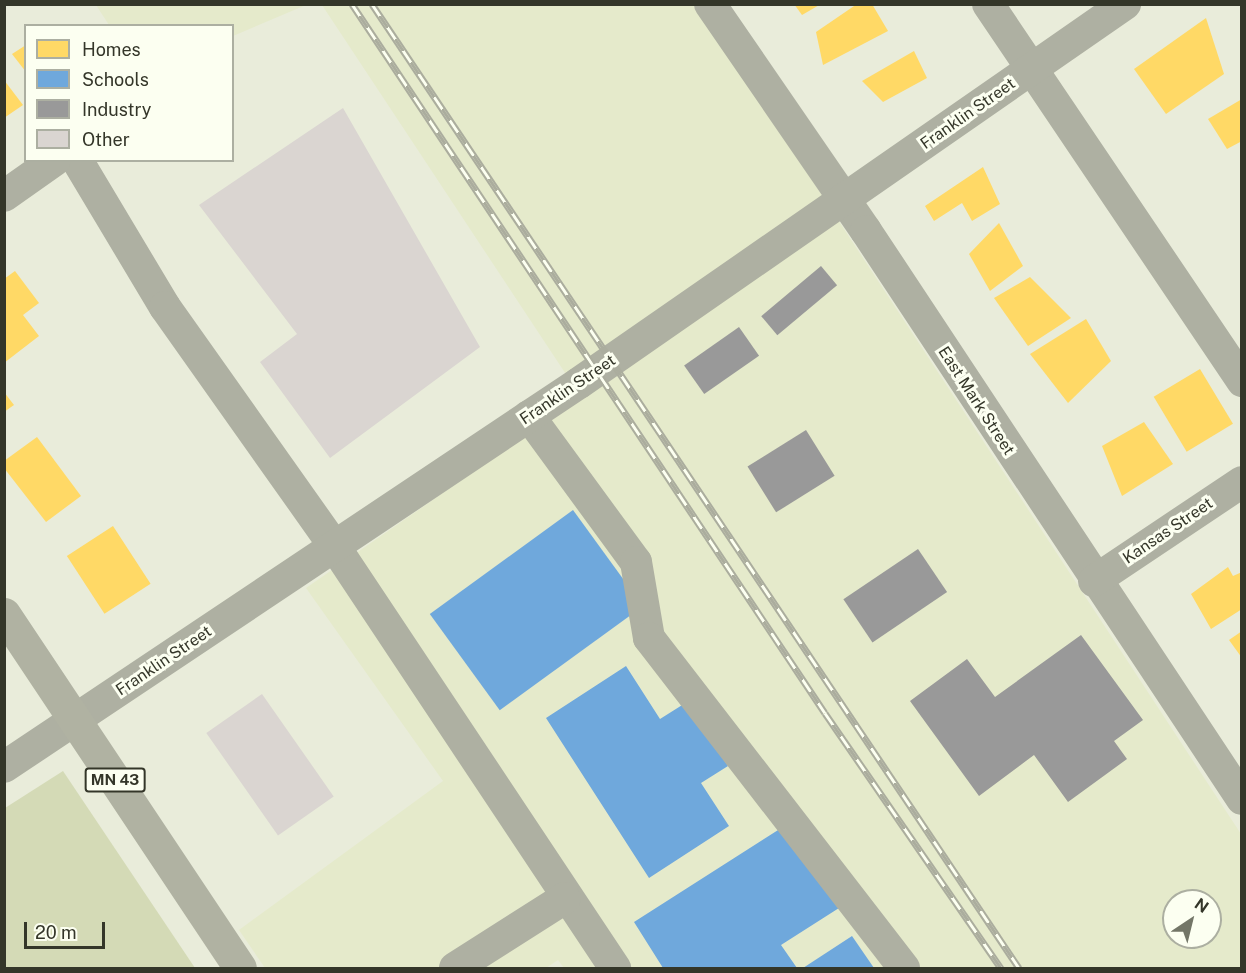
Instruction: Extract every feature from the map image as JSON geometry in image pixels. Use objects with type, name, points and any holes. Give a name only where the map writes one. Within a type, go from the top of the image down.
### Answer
[{"type":"main road","name":"MN 43","points":[[4,614],[240,969]]},
{"type":"street","name":"East Mark Street","points":[[710,4],[1242,799]]},
{"type":"street","points":[[988,4],[1031,70],[1058,104],[1242,381]]},
{"type":"street","name":"Franklin Street","points":[[4,767],[529,416],[1125,4]]},
{"type":"street","points":[[4,195],[53,162]]},
{"type":"street","points":[[78,162],[165,308],[335,547],[615,969]]},
{"type":"street","points":[[529,416],[636,562],[649,638],[904,969]]},
{"type":"street","name":"Kansas Street","points":[[1094,581],[1242,482]]},
{"type":"street","points":[[455,969],[566,898]]},
{"type":"shaded area","points":[[96,5],[306,5],[234,36],[234,24],[108,24]]},
{"type":"shaded area","points":[[322,5],[697,5],[1241,834],[1241,968],[564,968],[558,960],[546,968],[265,968],[239,930],[443,781],[306,588],[581,397]]},
{"type":"shaded area","points":[[63,771],[195,968],[5,968],[5,808]]},
{"type":"building: Homes","points":[[794,4],[821,4],[802,15]]},
{"type":"building: Homes","points":[[857,4],[872,4],[888,31],[823,65],[816,32]]},
{"type":"building: Homes","points":[[1206,18],[1224,74],[1166,114],[1134,69]]},
{"type":"building: Homes","points":[[24,46],[24,69],[12,54]]},
{"type":"building: Homes","points":[[914,51],[927,78],[883,102],[862,81]]},
{"type":"building: Homes","points":[[4,80],[23,105],[4,118]]},
{"type":"building: Homes","points":[[1242,99],[1242,141],[1227,149],[1208,119]]},
{"type":"building: Homes","points":[[983,167],[1000,204],[972,221],[962,203],[934,221],[925,206]]},
{"type":"building: Homes","points":[[999,223],[1023,266],[990,291],[969,254]]},
{"type":"building: Homes","points":[[15,271],[39,303],[23,315],[39,336],[4,363],[4,279]]},
{"type":"building: Homes","points":[[1030,277],[1071,318],[1028,346],[994,298]]},
{"type":"building: Homes","points":[[1086,319],[1111,361],[1068,403],[1030,354]]},
{"type":"building: Homes","points":[[1200,369],[1233,424],[1187,452],[1154,397]]},
{"type":"building: Homes","points":[[4,392],[14,405],[4,412]]},
{"type":"building: Homes","points":[[1144,422],[1173,464],[1122,496],[1102,446]]},
{"type":"building: Homes","points":[[37,437],[81,496],[46,522],[4,468],[4,461]]},
{"type":"building: Homes","points":[[113,526],[151,584],[104,614],[67,556]]},
{"type":"building: Homes","points":[[1228,567],[1233,576],[1242,572],[1242,609],[1211,629],[1191,594]]},
{"type":"building: Homes","points":[[1242,631],[1242,658],[1229,640]]},
{"type":"building: Schools","points":[[573,510],[643,606],[500,710],[430,614]]},
{"type":"building: Schools","points":[[626,666],[660,719],[687,702],[728,766],[701,783],[729,826],[649,878],[546,718]]},
{"type":"building: Schools","points":[[786,825],[839,908],[781,945],[797,968],[663,968],[634,922]]},
{"type":"building: Schools","points":[[852,936],[874,968],[803,968]]},
{"type":"building: Industry","points":[[821,266],[837,285],[777,335],[761,316]]},
{"type":"building: Industry","points":[[739,327],[759,356],[704,394],[684,365]]},
{"type":"building: Industry","points":[[806,430],[835,476],[776,512],[747,467]]},
{"type":"building: Industry","points":[[918,549],[947,592],[872,642],[843,599]]},
{"type":"building: Industry","points":[[1081,635],[1143,720],[1114,741],[1127,759],[1068,802],[1034,755],[979,796],[910,701],[967,659],[995,697]]},
{"type":"building: Other","points":[[343,108],[480,347],[330,458],[260,362],[297,334],[199,205]]},
{"type":"building: Other","points":[[262,694],[334,796],[278,835],[206,733]]},
{"type":"railway","points":[[352,4],[825,713],[1001,968]]},
{"type":"railway","points":[[372,4],[1019,968]]}]
